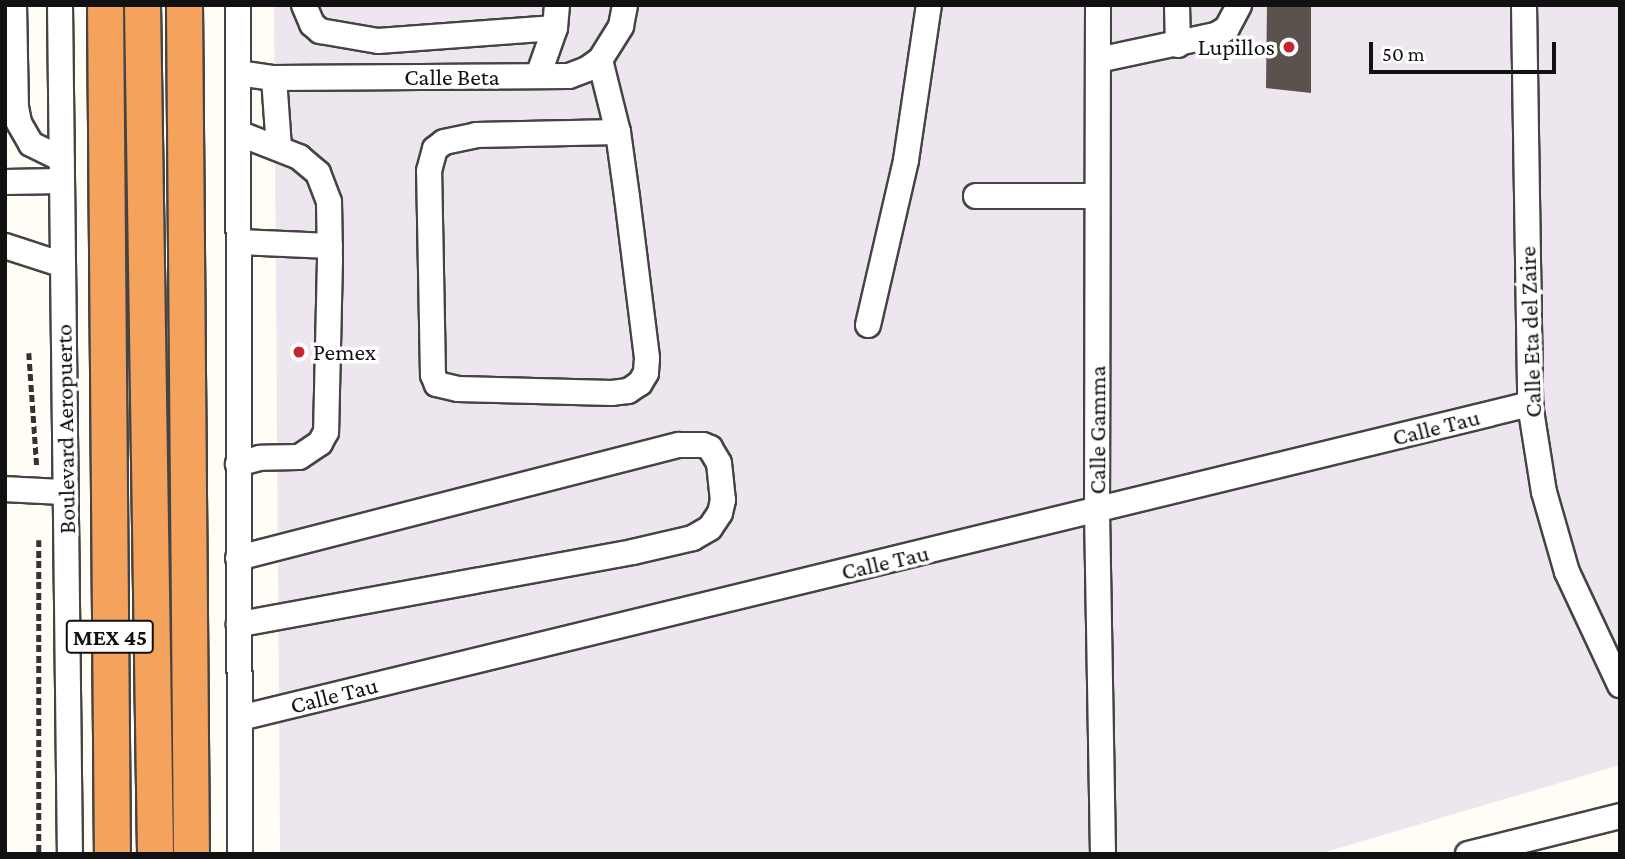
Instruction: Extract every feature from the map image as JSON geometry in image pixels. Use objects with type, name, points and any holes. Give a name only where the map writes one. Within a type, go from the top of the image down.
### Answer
[{"type":"highway","name":"Boulevard Aeropuerto","points":[[105,5],[112,854]]},
{"type":"highway","points":[[142,5],[155,854]]},
{"type":"highway","name":"MEX 45","points":[[184,5],[191,854]]},
{"type":"street","points":[[15,5],[16,107],[19,123],[31,144],[62,170]]},
{"type":"street","name":"Boulevard Aeropuerto","points":[[60,5],[70,854]]},
{"type":"street","points":[[239,5],[240,854]]},
{"type":"street","points":[[304,5],[312,24],[320,31],[378,41],[556,17],[538,76]]},
{"type":"street","points":[[618,132],[476,135],[444,142],[435,149],[429,171],[433,375],[437,384],[458,389],[612,393],[628,391],[640,383],[646,373],[647,358],[618,132],[600,60],[621,26],[625,5]]},
{"type":"street","points":[[869,325],[906,160],[929,5]]},
{"type":"street","name":"Calle Gamma","points":[[1098,5],[1097,511],[1103,854]]},
{"type":"street","points":[[1177,5],[1178,45]]},
{"type":"street","points":[[1098,60],[1216,35],[1227,28],[1240,5]]},
{"type":"street","name":"Calle Eta del Zaire","points":[[1524,5],[1530,404],[1544,492],[1567,572],[1620,685]]},
{"type":"street","name":"Calle Beta","points":[[238,73],[274,78],[569,76],[600,60]]},
{"type":"street","points":[[274,78],[279,148]]},
{"type":"street","points":[[238,133],[308,162],[318,173],[329,202],[330,246],[326,432],[320,443],[299,457],[260,458],[238,464]]},
{"type":"street","points":[[5,182],[62,170]]},
{"type":"street","points":[[976,196],[1097,196]]},
{"type":"street","points":[[239,243],[330,246]]},
{"type":"street","points":[[5,246],[63,265]]},
{"type":"street","name":"Calle Tau","points":[[240,718],[1530,404]]},
{"type":"street","points":[[238,558],[679,445],[703,445],[715,454],[719,463],[723,500],[720,513],[710,528],[693,538],[633,552],[239,624]]},
{"type":"street","points":[[5,489],[65,492]]},
{"type":"street","points":[[1468,854],[1620,816]]},
{"type":"path","points":[[29,353],[39,491],[39,854]]},
{"type":"shaded area","points":[[274,5],[1620,5],[1620,765],[1319,854],[280,854]]},
{"type":"building","name":"Lupillos","points":[[1267,5],[1311,5],[1311,93],[1266,88]]},
{"type":"place","name":"Lupillos","points":[[1289,47]]},
{"type":"place","name":"Pemex","points":[[299,352]]}]
